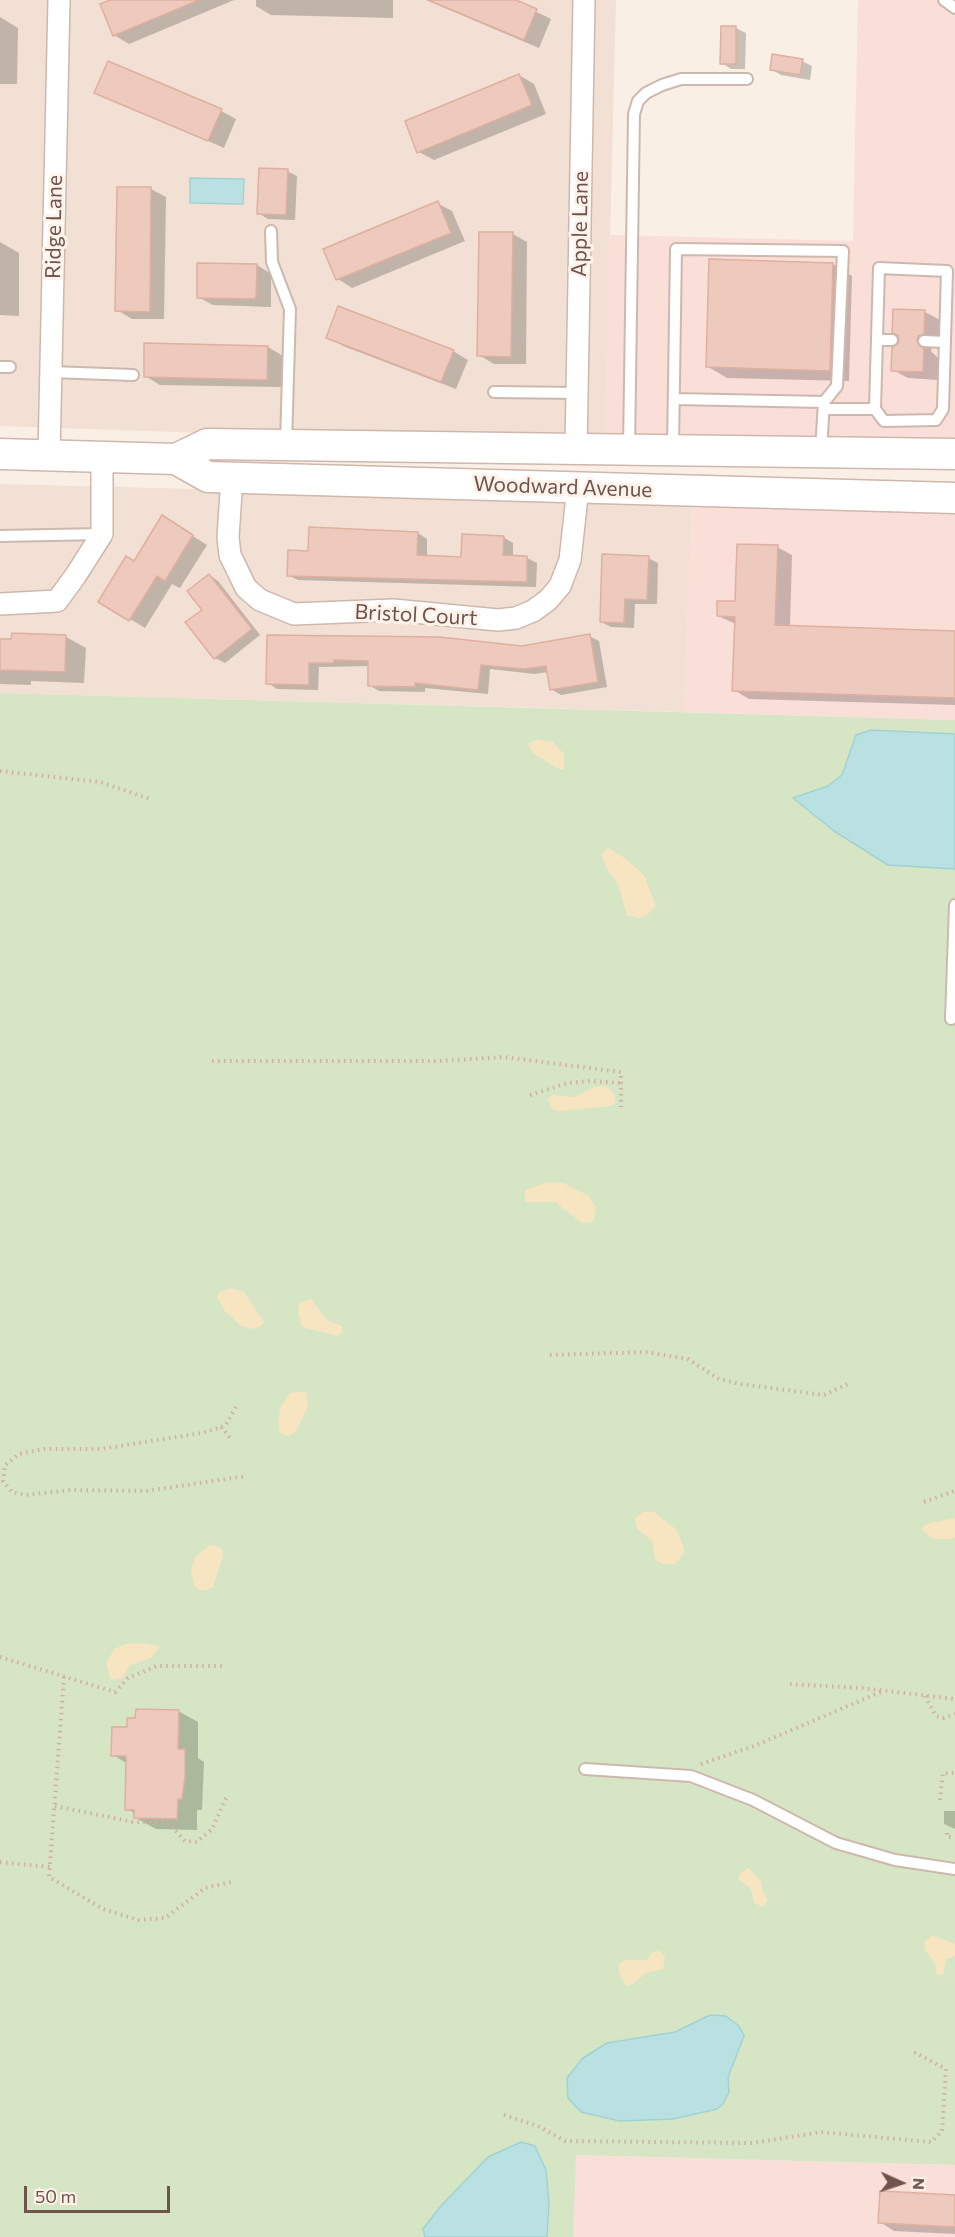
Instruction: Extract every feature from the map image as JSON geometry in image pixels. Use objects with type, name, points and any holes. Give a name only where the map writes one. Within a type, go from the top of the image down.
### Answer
[{"type":"main road","name":"Woodward Avenue","points":[[176,459],[207,444],[821,450],[955,454]]},
{"type":"main road","name":"Woodward Avenue","points":[[0,454],[176,459],[208,477],[955,498]]},
{"type":"street","name":"Ridge Lane","points":[[50,455],[59,0]]},
{"type":"street","name":"Apple Lane","points":[[576,449],[584,0]]},
{"type":"street","points":[[0,604],[57,601],[102,534],[102,456]]},
{"type":"street","name":"Bristol Court","points":[[232,477],[230,555],[246,588],[260,600],[294,614],[393,610],[498,620],[516,618],[533,611],[548,600],[560,586],[570,560],[578,488]]},
{"type":"lane","points":[[944,0],[955,8]]},
{"type":"lane","points":[[629,448],[634,114],[638,101],[646,93],[681,79],[747,79]]},
{"type":"lane","points":[[271,231],[272,262],[290,309],[286,446]]},
{"type":"lane","points":[[673,449],[676,249],[843,251],[837,386],[824,405],[821,450]]},
{"type":"lane","points":[[879,268],[947,271],[945,342],[943,409],[936,420],[884,421],[875,409],[879,268]]},
{"type":"lane","points":[[877,340],[892,340]]},
{"type":"lane","points":[[924,341],[945,342]]},
{"type":"lane","points":[[51,372],[133,375]]},
{"type":"lane","points":[[494,392],[577,393]]},
{"type":"lane","points":[[675,399],[875,409]]},
{"type":"lane","points":[[0,536],[102,534]]},
{"type":"lane","points":[[951,1019],[955,905]]},
{"type":"lane","points":[[585,1769],[683,1775],[712,1782],[753,1800],[836,1843],[895,1860],[955,1869]]},
{"type":"path","points":[[0,771],[100,782],[150,799]]},
{"type":"path","points":[[212,1061],[440,1061],[504,1057],[621,1072],[621,1107]]},
{"type":"path","points":[[530,1095],[568,1083],[588,1081],[621,1083]]},
{"type":"path","points":[[550,1355],[646,1352],[688,1359],[719,1379],[824,1395],[850,1383]]},
{"type":"path","points":[[236,1407],[225,1426],[202,1434],[101,1449],[31,1450],[18,1454],[5,1465],[3,1482],[12,1492],[26,1494],[71,1490],[147,1491],[246,1476]]},
{"type":"path","points":[[221,1427],[231,1439]]},
{"type":"path","points":[[924,1502],[955,1491]]},
{"type":"path","points":[[0,1657],[115,1692],[128,1678],[157,1666],[225,1666]]},
{"type":"path","points":[[64,1677],[49,1877],[103,1909],[138,1920],[165,1918],[205,1888],[232,1882]]},
{"type":"path","points":[[790,1684],[955,1699]]},
{"type":"path","points":[[683,1775],[701,1764],[754,1746],[883,1691]]},
{"type":"path","points":[[925,1696],[936,1716],[943,1718],[955,1714]]},
{"type":"path","points":[[940,1800],[943,1773],[955,1773]]},
{"type":"path","points":[[54,1806],[133,1822],[169,1823],[185,1840],[197,1842],[212,1829],[226,1798]]},
{"type":"path","points":[[947,1833],[947,1837],[955,1837]]},
{"type":"path","points":[[0,1862],[50,1867]]},
{"type":"path","points":[[504,2115],[538,2126],[565,2141],[753,2144],[820,2132],[931,2142],[942,2131],[946,2069],[912,2051]]},
{"type":"shaded area","points":[[0,0],[616,0],[605,436],[323,437],[0,426]]},
{"type":"shaded area","points":[[858,0],[955,0],[955,440],[605,436],[609,235],[853,241]]},
{"type":"shaded area","points":[[0,484],[692,502],[684,712],[0,693]]},
{"type":"shaded area","points":[[692,502],[955,509],[955,720],[684,712]]},
{"type":"shaded area","points":[[575,2155],[955,2165],[955,2237],[573,2237]]},
{"type":"green space","points":[[0,693],[955,720],[955,2165],[576,2155],[573,2237],[0,2237]]},
{"type":"sand","points":[[537,739],[553,742],[564,754],[564,769],[558,769],[533,753],[528,744]]},
{"type":"sand","points":[[608,848],[626,859],[644,875],[656,906],[648,914],[640,918],[627,915],[618,884],[606,867],[601,854]]},
{"type":"sand","points":[[606,1086],[615,1095],[616,1102],[610,1106],[559,1111],[552,1109],[547,1098],[554,1095],[575,1097],[594,1087]]},
{"type":"sand","points":[[548,1182],[563,1183],[589,1196],[596,1208],[593,1222],[582,1223],[555,1202],[525,1202],[525,1190]]},
{"type":"sand","points":[[230,1288],[244,1292],[264,1322],[261,1326],[253,1329],[241,1326],[225,1311],[217,1298],[219,1292]]},
{"type":"sand","points":[[311,1299],[327,1320],[342,1326],[343,1332],[338,1336],[302,1327],[298,1312],[300,1303]]},
{"type":"sand","points":[[306,1391],[308,1406],[296,1432],[289,1436],[280,1433],[278,1422],[281,1406],[290,1393]]},
{"type":"sand","points":[[643,1512],[654,1512],[676,1529],[684,1548],[684,1554],[675,1564],[662,1564],[655,1559],[652,1541],[637,1529],[635,1522],[636,1517]]},
{"type":"sand","points":[[955,1518],[955,1537],[950,1539],[933,1539],[921,1529],[927,1524]]},
{"type":"sand","points":[[210,1545],[223,1550],[222,1559],[213,1587],[202,1591],[194,1586],[191,1570],[196,1556]]},
{"type":"sand","points":[[140,1643],[160,1646],[151,1658],[130,1665],[122,1678],[111,1680],[106,1664],[114,1649],[125,1644]]},
{"type":"sand","points":[[749,1868],[762,1882],[762,1889],[768,1900],[763,1907],[754,1903],[751,1889],[739,1880],[739,1874]]},
{"type":"sand","points":[[932,1935],[955,1944],[955,1956],[946,1959],[943,1975],[937,1975],[935,1964],[925,1950],[924,1942]]},
{"type":"sand","points":[[660,1951],[665,1958],[663,1969],[646,1973],[627,1986],[619,1973],[619,1964],[624,1960],[647,1960],[652,1952]]},
{"type":"water","points":[[190,178],[244,179],[243,204],[190,203]]},
{"type":"water","points":[[871,730],[955,734],[955,869],[888,865],[834,831],[793,798],[828,786],[842,775],[856,735]]},
{"type":"water","points":[[710,2015],[726,2016],[739,2026],[744,2036],[728,2077],[729,2092],[723,2104],[717,2109],[673,2119],[620,2121],[581,2112],[568,2098],[567,2078],[583,2058],[607,2043],[675,2032]]},
{"type":"water","points":[[521,2142],[535,2146],[546,2170],[549,2203],[547,2237],[425,2237],[423,2229],[440,2207],[488,2157]]},
{"type":"building","points":[[110,0],[199,0],[113,36],[100,4]]},
{"type":"building","points":[[428,0],[516,0],[537,9],[524,40]]},
{"type":"building","points":[[721,26],[736,26],[736,64],[720,64]]},
{"type":"building","points":[[772,54],[803,59],[800,75],[770,70]]},
{"type":"building","points":[[108,61],[222,109],[208,141],[94,93]]},
{"type":"building","points":[[519,74],[532,105],[417,153],[405,121]]},
{"type":"building","points":[[259,168],[288,169],[286,215],[257,214]]},
{"type":"building","points":[[117,187],[151,187],[150,312],[115,311]]},
{"type":"building","points":[[438,201],[451,233],[336,280],[323,249]]},
{"type":"building","points":[[479,232],[513,232],[511,357],[477,356]]},
{"type":"building","points":[[709,259],[833,263],[830,371],[706,367]]},
{"type":"building","points":[[197,263],[257,264],[256,299],[197,298]]},
{"type":"building","points":[[338,306],[454,350],[441,382],[326,338]]},
{"type":"building","points":[[893,309],[925,310],[924,334],[918,336],[917,341],[924,349],[923,372],[891,371],[892,348],[899,341],[898,336],[892,333]]},
{"type":"building","points":[[144,343],[268,346],[267,380],[144,377]]},
{"type":"building","points":[[162,515],[193,535],[165,581],[157,576],[129,621],[98,602],[126,556],[134,561]]},
{"type":"building","points":[[309,527],[418,532],[417,555],[461,557],[462,534],[504,536],[503,555],[527,556],[527,582],[287,576],[288,550],[308,551]]},
{"type":"building","points":[[737,544],[778,545],[775,625],[955,631],[955,698],[732,691],[735,617],[717,616],[717,601],[735,601]]},
{"type":"building","points":[[602,554],[649,556],[647,600],[625,599],[624,623],[600,622]]},
{"type":"building","points":[[209,574],[252,629],[214,659],[185,622],[202,610],[187,591]]},
{"type":"building","points":[[12,633],[66,635],[65,672],[0,670],[0,639],[11,639]]},
{"type":"building","points":[[590,634],[598,682],[550,690],[546,666],[524,669],[481,665],[478,690],[415,683],[415,687],[368,686],[368,661],[334,660],[334,663],[309,663],[309,685],[266,684],[267,635],[439,637],[522,646]]},
{"type":"building","points":[[136,1709],[179,1710],[178,1749],[185,1749],[185,1777],[182,1799],[178,1799],[177,1819],[134,1818],[134,1810],[125,1810],[126,1756],[111,1756],[112,1727],[127,1727],[127,1718],[135,1718]]},
{"type":"building","points":[[880,2191],[955,2195],[955,2227],[878,2223]]}]
